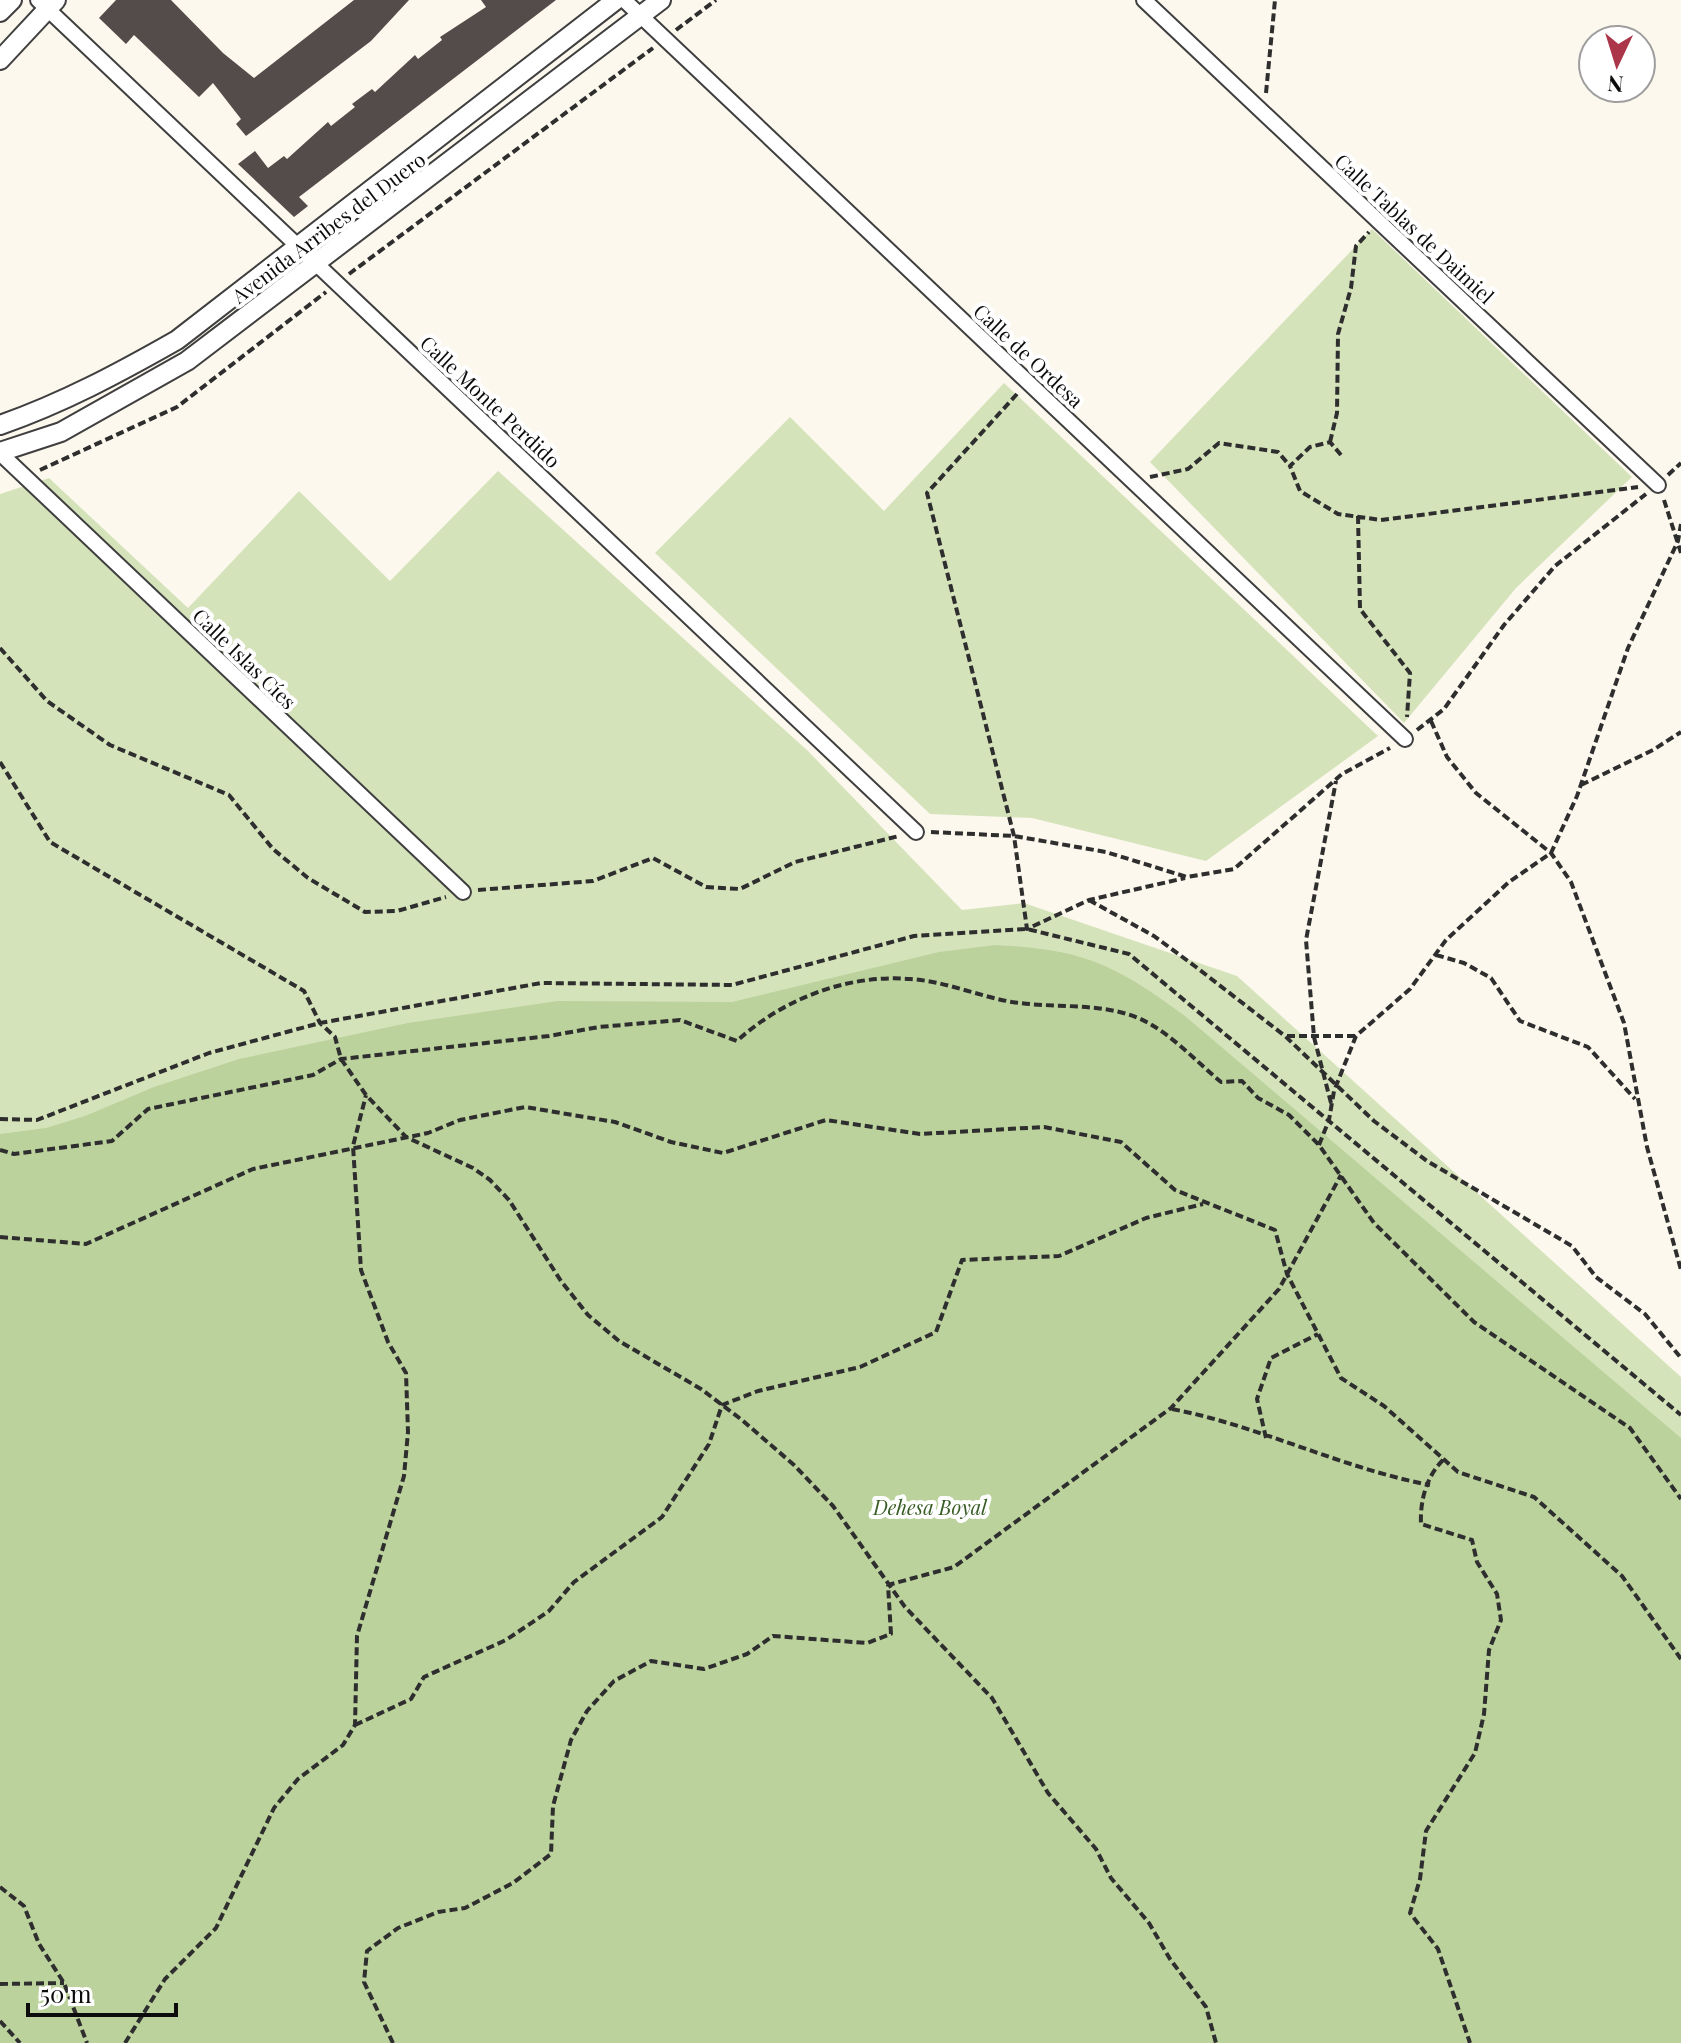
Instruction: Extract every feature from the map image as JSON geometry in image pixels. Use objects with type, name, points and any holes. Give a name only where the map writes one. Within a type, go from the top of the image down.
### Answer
[{"type":"street","points":[[0,12],[12,0]]},
{"type":"street","name":"Avenida Arribes del Duero","points":[[0,425],[44,409],[108,379],[177,340],[616,0]]},
{"type":"street","name":"Calle de Ordesa","points":[[624,0],[1405,739]]},
{"type":"street","name":"Avenida Arribes del Duero","points":[[0,453],[61,432],[187,361],[661,0]]},
{"type":"street","name":"Calle Tablas de Daimiel","points":[[1144,0],[1658,485]]},
{"type":"street","points":[[0,60],[47,3]]},
{"type":"street","name":"Calle Monte Perdido","points":[[47,3],[298,246],[916,832]]},
{"type":"street","name":"Calle Islas Cíes","points":[[0,453],[463,892]]},
{"type":"path","points":[[26,477],[177,407],[337,283],[716,0]]},
{"type":"path","points":[[1264,113],[1275,0]]},
{"type":"path","points":[[1330,442],[1337,413],[1338,334],[1351,288],[1356,246],[1379,222]]},
{"type":"path","points":[[1027,929],[1014,836],[927,493],[1028,382]]},
{"type":"path","points":[[1330,442],[1341,455]]},
{"type":"path","points":[[1290,466],[1310,447],[1330,442]]},
{"type":"path","points":[[1133,481],[1188,469],[1219,443],[1278,452],[1290,466],[1300,491],[1338,514],[1381,520],[1658,485],[1681,553]]},
{"type":"path","points":[[1358,516],[1360,609],[1410,673],[1405,739]]},
{"type":"path","points":[[1319,1145],[1329,1120],[1336,1086],[1356,1036],[1410,989],[1446,940],[1509,882],[1551,853],[1580,786],[1628,648],[1678,541],[1681,524]]},
{"type":"path","points":[[1430,720],[1447,757],[1476,793],[1551,853],[1571,882],[1624,1023],[1637,1101],[1681,1270]]},
{"type":"path","points":[[1580,786],[1653,750],[1681,732]]},
{"type":"path","points":[[0,762],[50,842],[304,991],[320,1023],[335,1037],[341,1059],[366,1095],[406,1137],[473,1168],[490,1180],[509,1200],[561,1281],[588,1315],[619,1341],[722,1405],[794,1465],[833,1506],[888,1585],[992,1698],[1048,1793],[1096,1849],[1111,1878],[1149,1923],[1170,1959],[1206,2007],[1216,2043]]},
{"type":"path","points":[[1332,1105],[1314,1037],[1306,940],[1336,780]]},
{"type":"path","points":[[1027,929],[1089,900],[1187,877]]},
{"type":"path","points":[[1089,900],[1154,936],[1285,1036],[1336,1086],[1427,1161],[1572,1246],[1596,1277],[1645,1314],[1681,1358]]},
{"type":"path","points":[[0,1119],[37,1120],[209,1053],[320,1023],[541,983],[732,985],[914,936],[1027,929],[1129,954],[1681,1415]]},
{"type":"path","points":[[1435,955],[1464,963],[1491,978],[1520,1021],[1588,1047],[1637,1101]]},
{"type":"path","points":[[0,1150],[14,1154],[112,1141],[148,1109],[313,1075],[341,1059],[680,1020],[737,1041],[763,1017],[828,988],[868,979],[912,979],[1009,1001],[1128,1014],[1153,1026],[1221,1082],[1242,1081],[1258,1098],[1289,1115],[1319,1145],[1374,1223],[1474,1322],[1630,1428],[1681,1499]]},
{"type":"path","points":[[1285,1036],[1356,1036]]},
{"type":"path","points":[[125,2043],[165,1979],[216,1928],[274,1808],[298,1779],[343,1745],[355,1725],[357,1636],[404,1476],[408,1432],[406,1373],[388,1342],[361,1270],[353,1146],[366,1095]]},
{"type":"path","points":[[0,1237],[86,1244],[253,1169],[406,1137],[460,1120],[525,1107],[615,1122],[671,1142],[723,1153],[826,1120],[920,1134],[1044,1127],[1121,1142],[1175,1190],[1275,1230],[1287,1274],[1341,1378],[1384,1406],[1458,1472],[1534,1497],[1622,1576],[1681,1659]]},
{"type":"path","points":[[888,1585],[954,1567],[1171,1408],[1279,1289],[1341,1175]]},
{"type":"path","points":[[722,1405],[758,1391],[860,1367],[936,1332],[962,1260],[1059,1256],[1146,1218],[1206,1203]]},
{"type":"path","points":[[1266,1438],[1257,1399],[1271,1358],[1318,1334]]},
{"type":"path","points":[[355,1725],[411,1699],[424,1677],[506,1640],[549,1611],[574,1582],[662,1517],[709,1444],[722,1405]]},
{"type":"path","points":[[1171,1408],[1226,1420],[1266,1438],[1326,1454],[1378,1476],[1430,1485]]},
{"type":"path","points":[[1443,1460],[1433,1470],[1430,1485],[1420,1500],[1421,1524],[1472,1540],[1477,1562],[1497,1594],[1501,1620],[1489,1650],[1483,1685],[1484,1714],[1475,1753],[1426,1831],[1420,1879],[1410,1913],[1438,1949],[1470,2043]]},
{"type":"path","points":[[393,2043],[364,1982],[367,1951],[398,1928],[438,1912],[465,1908],[501,1890],[551,1854],[553,1806],[571,1740],[587,1711],[614,1681],[651,1661],[704,1669],[747,1654],[773,1636],[867,1643],[891,1634],[888,1585]]},
{"type":"path","points":[[0,1887],[24,1906],[39,1944],[64,1983],[87,2043]]},
{"type":"path","points":[[0,1984],[64,1983]]},
{"type":"path","points":[[0,2021],[20,2043]]},
{"type":"green space","points":[[1372,229],[1632,477],[1516,588],[1404,723],[1150,462]]},
{"type":"green space","points":[[1004,383],[1378,736],[1206,861],[1032,818],[930,814],[655,553],[790,417],[884,511]]},
{"type":"green space","name":"Dehesa Boyal","points":[[498,471],[808,751],[962,910],[1024,903],[1237,976],[1681,1377],[1681,2043],[0,2043],[0,494],[49,478],[188,608],[299,491],[390,581]]},
{"type":"green space","name":"Dehesa Boyal","points":[[995,945],[1052,950],[1096,962],[1138,984],[1185,1016],[1681,1438],[1681,2043],[0,2043],[0,1134],[46,1128],[85,1116],[154,1087],[239,1059],[408,1023],[558,1001],[732,1002],[939,952]]},
{"type":"building","points":[[116,0],[171,0],[223,53],[254,78],[354,0],[409,0],[371,41],[246,136],[236,124],[241,119],[213,83],[199,97],[134,35],[126,44],[99,18]]},
{"type":"building","points":[[481,0],[556,0],[299,197],[308,206],[294,217],[238,164],[255,151],[268,168],[284,156],[287,159],[328,122],[331,126],[355,107],[352,104],[372,89],[375,92],[415,55],[418,59],[442,40],[440,37],[486,7]]}]
